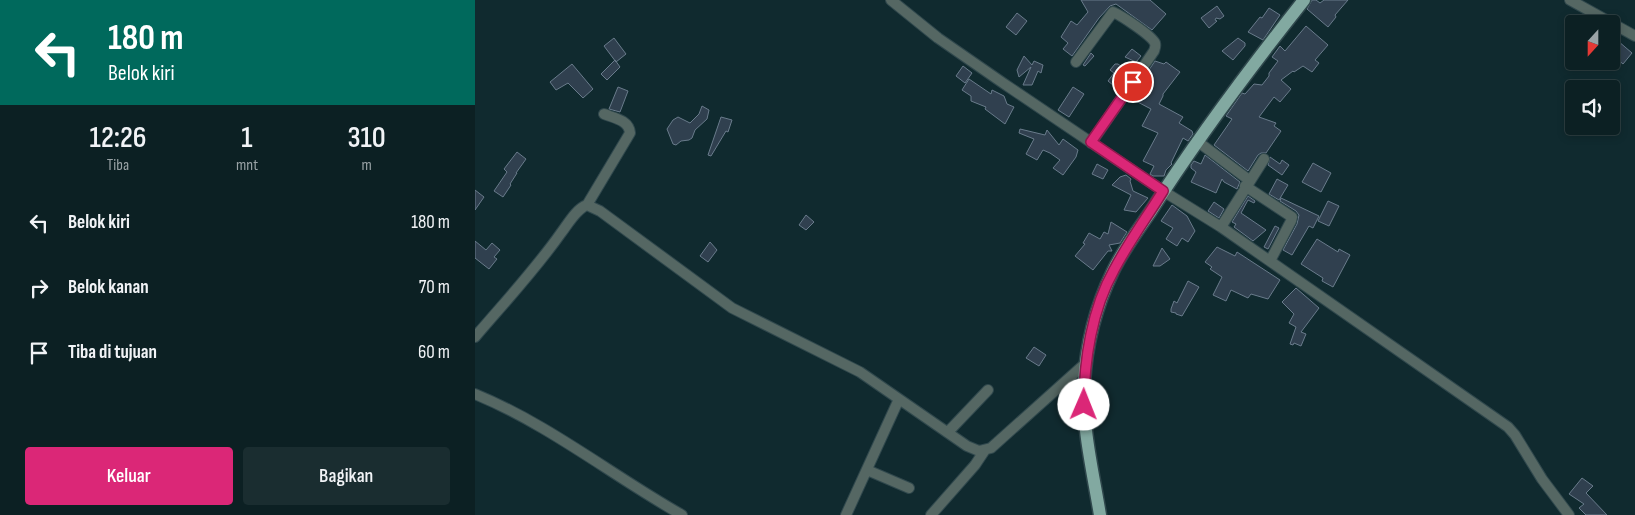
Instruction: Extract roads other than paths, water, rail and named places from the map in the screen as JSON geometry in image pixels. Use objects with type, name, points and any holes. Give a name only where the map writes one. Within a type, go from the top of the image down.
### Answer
[{"type":"main road","points":[[1100,515],[1087,438],[1084,383],[1094,321],[1112,272],[1197,141],[1237,85],[1304,0]]},
{"type":"street","points":[[891,0],[938,38],[1163,191],[1221,227],[1508,427],[1542,479],[1569,515]]},
{"type":"street","points":[[1570,0],[1635,36]]},
{"type":"street","points":[[1076,62],[1114,12],[1134,24],[1154,42],[1155,46],[1154,51],[1091,142]]},
{"type":"street","points":[[475,337],[548,252],[576,214],[582,207],[587,205],[630,132],[627,124],[604,114]]},
{"type":"street","points":[[1197,141],[1247,183],[1292,217],[1270,261]]},
{"type":"street","points":[[1221,227],[1247,183],[1264,159]]},
{"type":"street","points":[[587,205],[600,211],[733,308],[860,372],[972,449],[979,451],[991,448],[1087,362]]},
{"type":"street","points":[[948,432],[988,390]]},
{"type":"street","points":[[475,394],[494,402],[553,435],[682,515]]},
{"type":"street","points":[[846,515],[899,399]]},
{"type":"street","points":[[931,515],[975,465],[985,450]]},
{"type":"street","points":[[867,470],[909,488]]}]
